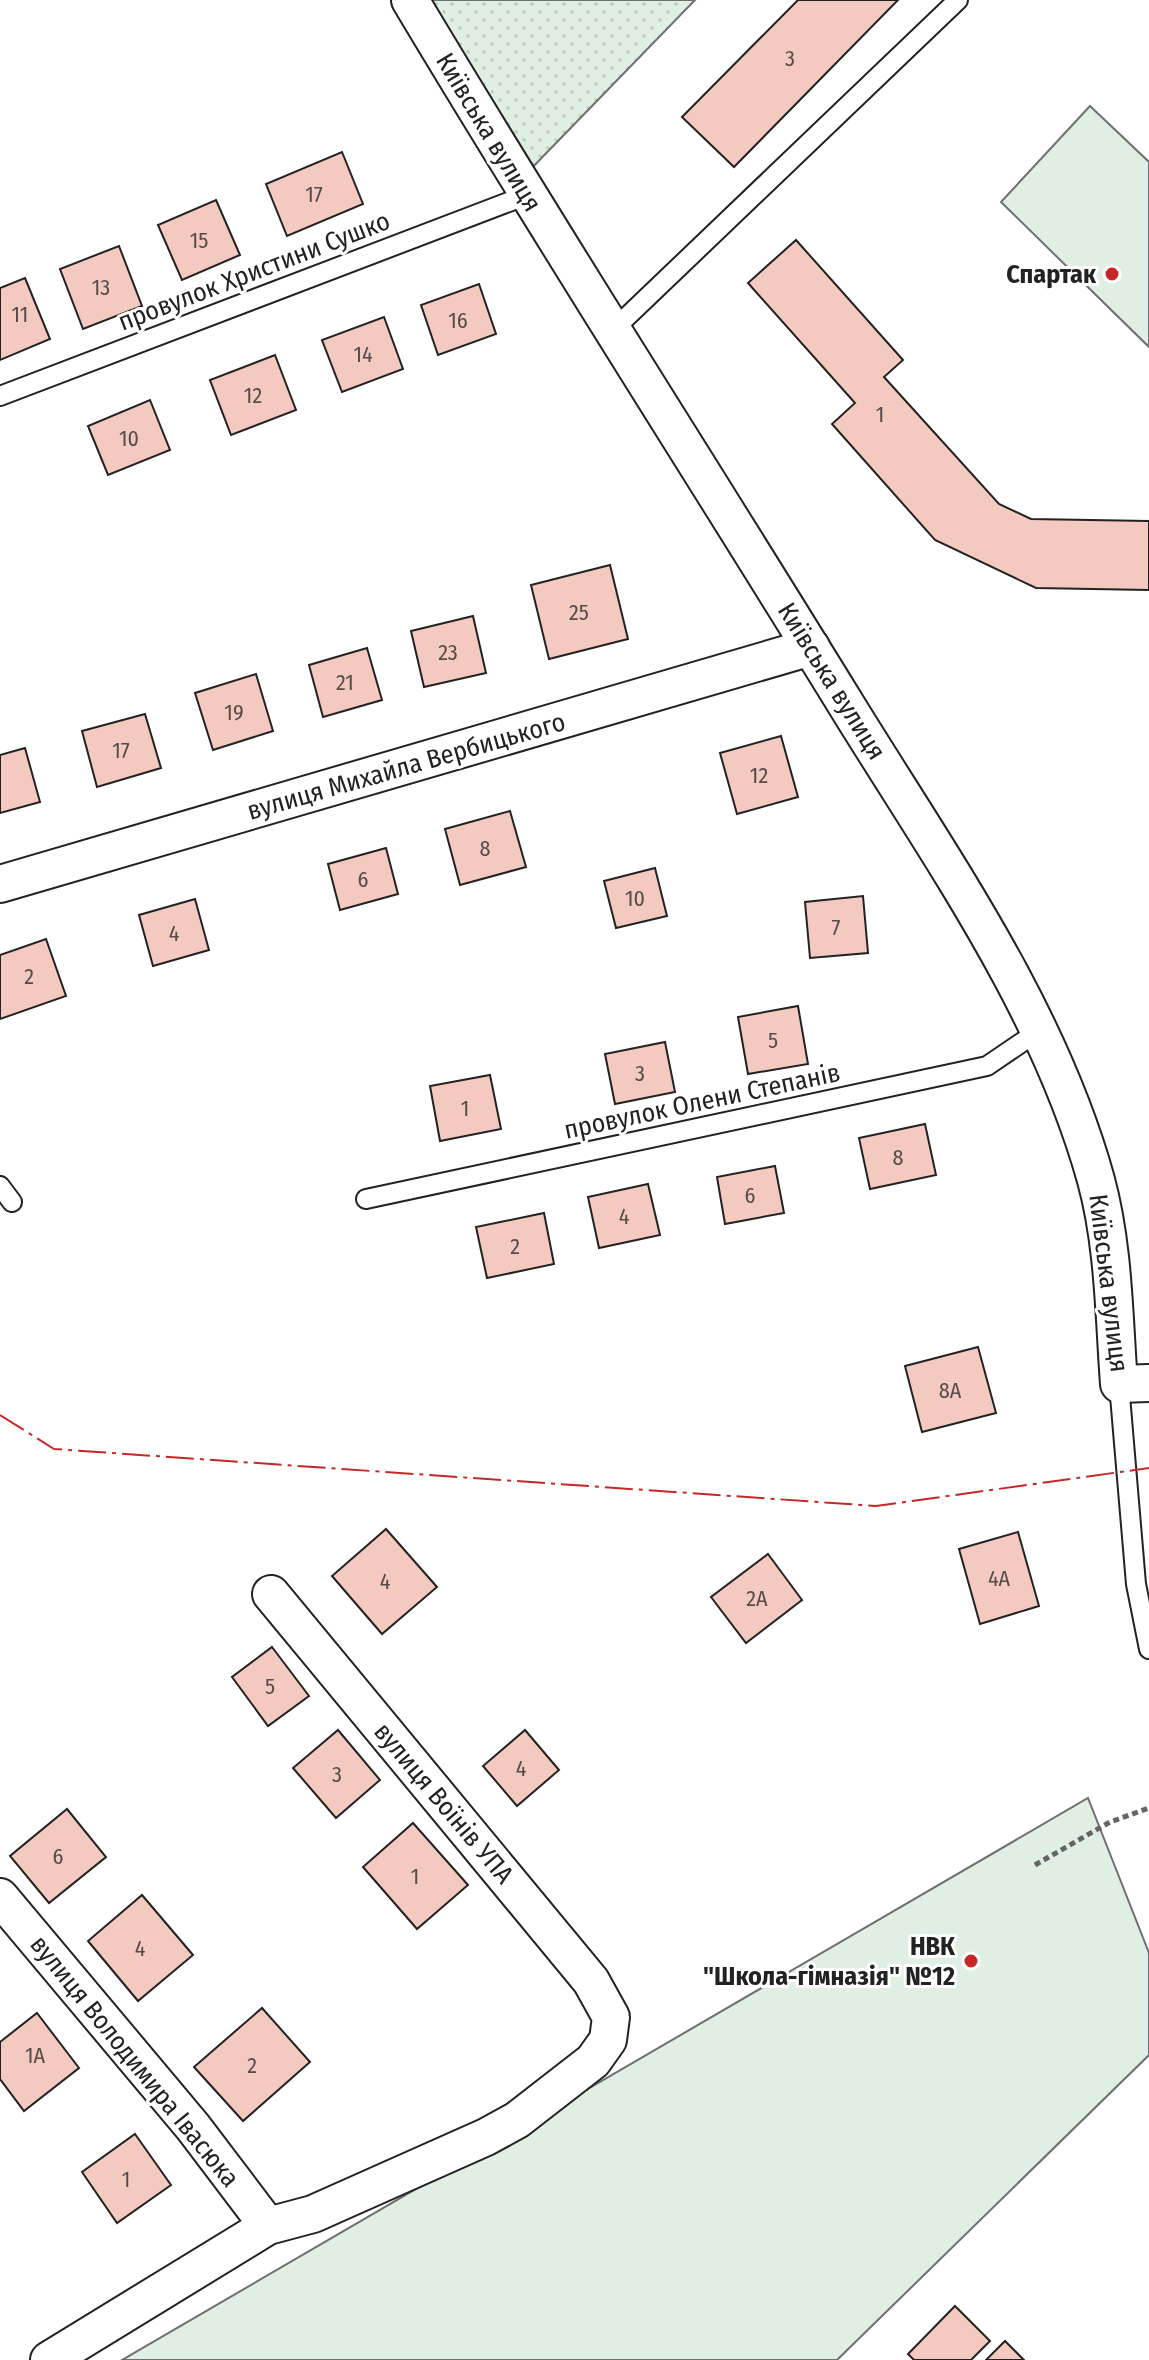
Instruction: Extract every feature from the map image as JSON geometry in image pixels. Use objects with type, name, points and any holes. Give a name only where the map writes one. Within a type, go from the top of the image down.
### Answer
[{"type":"street","name":"Київська вулиця","points":[[410,0],[527,195],[947,866],[1040,1030],[1071,1104],[1096,1180],[1134,1384]]},
{"type":"street","name":"вулиця Михайла Вербицького","points":[[0,884],[811,647]]},
{"type":"street","name":"вулиця Воїнів УПА","points":[[268,2226],[313,2214],[508,2125],[593,2061],[608,2040],[611,2017],[591,1981],[271,1594]]},
{"type":"street","name":"вулиця Володимира Івасюка","points":[[0,1897],[193,2127],[268,2226]]},
{"type":"street","points":[[49,2360],[268,2226]]},
{"type":"lane","points":[[612,331],[958,0]]},
{"type":"lane","name":"провулок Христини Сушко","points":[[0,396],[527,195]]},
{"type":"lane","name":"провулок Олени Степанів","points":[[366,1199],[987,1066],[1040,1030]]},
{"type":"lane","points":[[0,1186],[12,1202]]},
{"type":"lane","points":[[1134,1384],[1136,1584],[1149,1649]]},
{"type":"path","points":[[1035,1865],[1110,1822],[1149,1808]]},
{"type":"green space","points":[[425,0],[695,0],[524,176]]},
{"type":"green space","name":"Спартак","points":[[1090,106],[1149,162],[1149,347],[1001,202]]},
{"type":"green space","name":"НВК \"Школа-гімназія\" №12","points":[[1088,1798],[1149,1953],[1149,2055],[837,2360],[122,2360]]},
{"type":"building","points":[[798,0],[898,0],[734,167],[682,117]]},
{"type":"building","points":[[342,152],[363,204],[287,236],[266,184]]},
{"type":"building","points":[[216,200],[240,255],[182,280],[158,225]]},
{"type":"building","points":[[796,240],[903,360],[884,377],[999,504],[1031,519],[1149,521],[1149,590],[1036,588],[935,540],[832,424],[855,403],[748,283]]},
{"type":"building","points":[[119,246],[142,306],[83,329],[60,269]]},
{"type":"building","points":[[25,278],[50,339],[0,360],[0,288]]},
{"type":"building","points":[[479,284],[496,334],[438,355],[421,305]]},
{"type":"building","points":[[384,317],[403,369],[342,392],[322,340]]},
{"type":"building","points":[[275,355],[296,410],[231,435],[210,380]]},
{"type":"building","points":[[150,400],[170,450],[108,475],[88,426]]},
{"type":"building","points":[[610,565],[628,639],[549,659],[531,585]]},
{"type":"building","points":[[473,616],[486,673],[424,687],[411,631]]},
{"type":"building","points":[[367,648],[382,700],[323,717],[309,665]]},
{"type":"building","points":[[256,674],[273,731],[213,750],[195,693]]},
{"type":"building","points":[[145,714],[161,768],[97,787],[82,731]]},
{"type":"building","points":[[781,736],[798,797],[737,814],[720,753]]},
{"type":"building","points":[[25,748],[40,802],[0,813],[0,755]]},
{"type":"building","points":[[510,811],[526,867],[460,885],[445,829]]},
{"type":"building","points":[[386,848],[398,894],[340,910],[328,864]]},
{"type":"building","points":[[655,868],[667,916],[616,928],[604,881]]},
{"type":"building","points":[[863,896],[868,953],[810,958],[805,902]]},
{"type":"building","points":[[195,899],[209,950],[153,966],[139,915]]},
{"type":"building","points":[[46,939],[66,996],[0,1019],[0,955]]},
{"type":"building","points":[[798,1006],[808,1064],[748,1074],[738,1017]]},
{"type":"building","points":[[665,1042],[675,1092],[615,1104],[605,1054]]},
{"type":"building","points":[[490,1075],[501,1129],[440,1141],[430,1086]]},
{"type":"building","points":[[925,1124],[936,1175],[870,1189],[859,1138]]},
{"type":"building","points":[[775,1166],[784,1213],[725,1224],[717,1177]]},
{"type":"building","points":[[648,1184],[660,1235],[599,1248],[588,1197]]},
{"type":"building","points":[[544,1213],[554,1264],[487,1278],[476,1227]]},
{"type":"building","points":[[978,1347],[996,1413],[922,1432],[905,1366]]},
{"type":"building","points":[[386,1529],[437,1587],[382,1634],[332,1576]]},
{"type":"building","points":[[1018,1532],[1039,1606],[980,1624],[959,1549]]},
{"type":"building","points":[[768,1554],[802,1600],[746,1643],[711,1597]]},
{"type":"building","points":[[272,1647],[309,1696],[268,1726],[232,1677]]},
{"type":"building","points":[[338,1730],[380,1780],[336,1818],[293,1768]]},
{"type":"building","points":[[525,1730],[559,1770],[517,1806],[483,1766]]},
{"type":"building","points":[[67,1809],[106,1857],[49,1903],[10,1856]]},
{"type":"building","points":[[413,1823],[468,1885],[417,1929],[363,1867]]},
{"type":"building","points":[[142,1895],[193,1955],[138,2001],[88,1941]]},
{"type":"building","points":[[262,2008],[310,2062],[243,2121],[194,2067]]},
{"type":"building","points":[[37,2013],[79,2068],[24,2111],[0,2079],[0,2042]]},
{"type":"building","points":[[135,2134],[171,2185],[117,2223],[82,2172]]},
{"type":"building","points":[[955,2306],[990,2341],[971,2360],[914,2360],[908,2354]]},
{"type":"building","points":[[1005,2341],[1024,2360],[986,2360]]},
{"type":"power","points":[[0,1415],[54,1449],[876,1506],[1149,1468]]},
{"type":"place","name":"Спартак","points":[[1112,274]]},
{"type":"place","name":"НВК \"Школа-гімназія\" №12","points":[[971,1961]]}]
